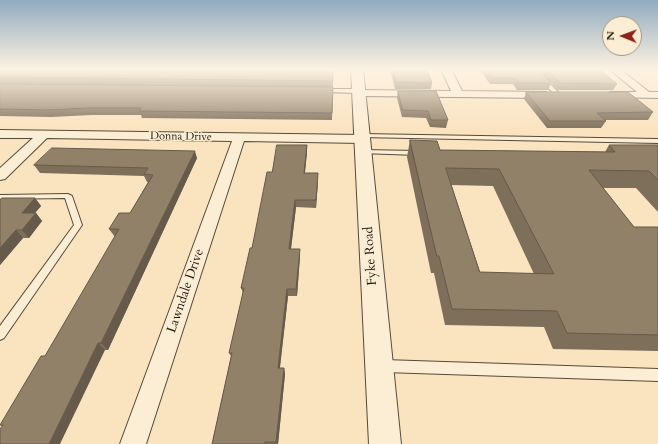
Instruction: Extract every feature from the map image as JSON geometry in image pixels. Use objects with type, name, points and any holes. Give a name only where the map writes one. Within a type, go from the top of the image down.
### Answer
[{"type":"street","points":[[456,90],[458,94]]},
{"type":"street","points":[[640,90],[647,95]]},
{"type":"street","points":[[359,92],[561,95]]},
{"type":"street","name":"Fyke Road","points":[[359,92],[385,444]]},
{"type":"street","points":[[602,95],[658,95]]},
{"type":"street","name":"Donna Drive","points":[[0,134],[239,138],[362,142]]},
{"type":"street","points":[[0,176],[44,134]]},
{"type":"street","name":"Lawndale Drive","points":[[133,444],[239,138]]},
{"type":"lane","points":[[319,90],[359,92]]},
{"type":"lane","points":[[555,90],[561,95]]},
{"type":"lane","points":[[362,142],[658,141]]},
{"type":"lane","points":[[362,142],[426,153]]},
{"type":"lane","points":[[0,197],[68,196],[78,225],[0,335]]},
{"type":"lane","points":[[379,366],[658,375]]},
{"type":"building","points":[[0,90],[333,90],[332,113],[139,111],[141,108],[47,110],[0,109]]},
{"type":"building","points":[[398,91],[436,91],[448,120],[431,120],[428,111],[403,110]]},
{"type":"building","points":[[526,92],[628,92],[653,112],[597,113],[606,121],[550,121]]},
{"type":"building","points":[[410,140],[437,141],[440,150],[615,152],[609,145],[658,145],[658,180],[649,171],[589,170],[634,227],[658,227],[658,335],[567,333],[557,311],[452,309],[439,256],[437,256]],"holes":[[[446,168],[499,169],[554,274],[480,272]]]},
{"type":"building","points":[[277,145],[307,145],[304,173],[318,173],[316,200],[295,200],[289,249],[300,249],[296,289],[287,289],[278,368],[284,368],[276,442],[265,442],[265,444],[212,444],[232,353],[229,353],[244,288],[241,288],[250,248],[252,248],[267,172],[272,172]]},
{"type":"building","points":[[52,148],[195,151],[101,343],[98,343],[49,444],[0,444],[0,429],[3,425],[0,425],[41,356],[45,356],[119,229],[109,229],[119,213],[130,213],[153,175],[144,174],[148,168],[34,165]]},
{"type":"building","points":[[2,198],[35,198],[22,213],[36,213],[22,230],[16,230],[0,248],[0,200]]}]
